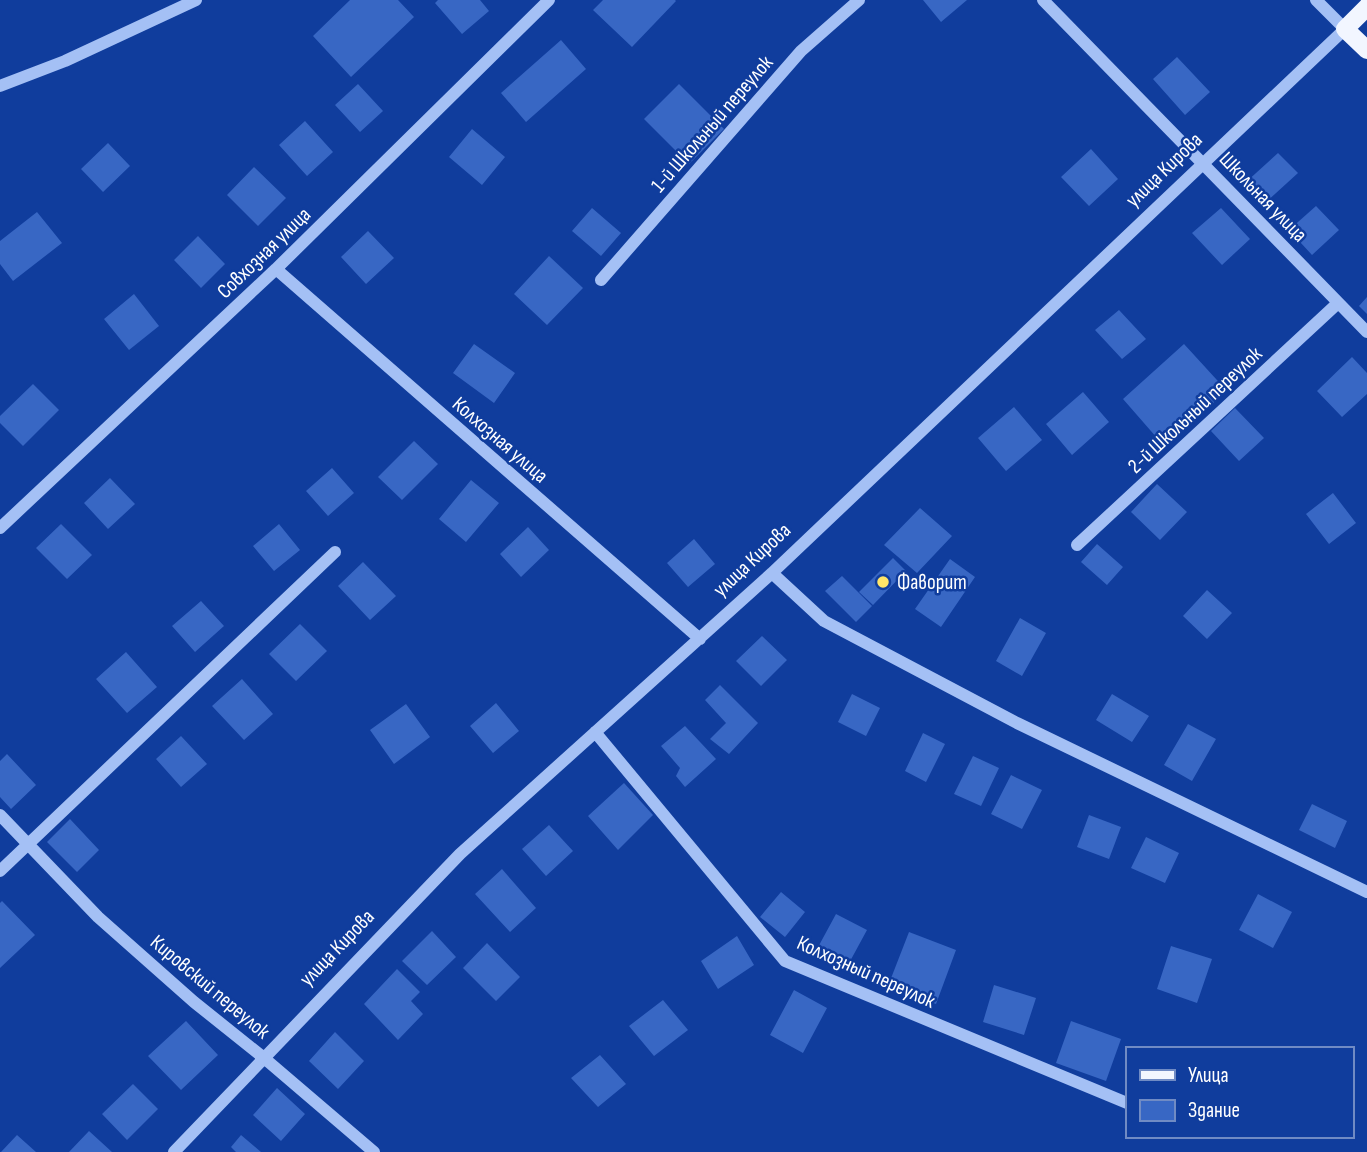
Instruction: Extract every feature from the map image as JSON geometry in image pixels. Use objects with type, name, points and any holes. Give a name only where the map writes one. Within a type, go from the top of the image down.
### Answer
[{"type":"main road","name":"улица Кирова","points":[[1345,29],[1367,7]]},
{"type":"main road","points":[[1345,29],[1367,50]]},
{"type":"street","points":[[0,86],[65,61],[196,0]]},
{"type":"street","name":"Совхозная улица","points":[[0,528],[276,269],[549,0]]},
{"type":"street","name":"1-й Школьный переулок","points":[[601,280],[801,51],[859,0]]},
{"type":"street","name":"Школьная улица","points":[[1043,0],[1367,332]]},
{"type":"street","points":[[1315,0],[1345,29]]},
{"type":"street","name":"улица Кирова","points":[[174,1152],[460,854],[772,573],[1345,29]]},
{"type":"street","name":"Колхозная улица","points":[[276,269],[700,639]]},
{"type":"street","name":"2-й Школьный переулок","points":[[1077,545],[1338,303]]},
{"type":"street","points":[[0,871],[335,552]]},
{"type":"street","points":[[772,573],[824,621],[848,634],[1017,723],[1367,892]]},
{"type":"street","name":"Колхозный переулок","points":[[595,732],[785,961],[1126,1103]]},
{"type":"street","name":"Кировский переулок","points":[[0,816],[98,917],[371,1151]]},
{"type":"building","points":[[350,0],[398,0],[414,17],[351,77],[313,36]]},
{"type":"building","points":[[438,0],[480,0],[489,11],[462,34],[435,3]]},
{"type":"building","points":[[603,0],[676,1],[632,47],[593,10]]},
{"type":"building","points":[[923,0],[967,0],[941,22]]},
{"type":"building","points":[[561,40],[586,69],[526,122],[501,93]]},
{"type":"building","points":[[1177,57],[1210,92],[1185,115],[1153,79]]},
{"type":"building","points":[[358,84],[383,111],[360,132],[335,105]]},
{"type":"building","points":[[679,84],[724,129],[689,164],[644,119]]},
{"type":"building","points":[[305,121],[333,152],[307,176],[279,145]]},
{"type":"building","points":[[472,129],[505,157],[482,185],[449,157]]},
{"type":"building","points":[[108,143],[130,166],[103,192],[81,169]]},
{"type":"building","points":[[1091,149],[1118,179],[1089,206],[1061,177]]},
{"type":"building","points":[[1278,153],[1298,173],[1264,204],[1245,183]]},
{"type":"building","points":[[254,167],[286,198],[258,226],[227,195]]},
{"type":"building","points":[[1316,206],[1339,230],[1312,255],[1289,230]]},
{"type":"building","points":[[592,208],[621,233],[601,256],[572,231]]},
{"type":"building","points":[[1221,208],[1250,239],[1222,265],[1192,233]]},
{"type":"building","points":[[37,212],[62,243],[13,281],[0,264],[0,241]]},
{"type":"building","points":[[368,231],[394,258],[366,284],[341,257]]},
{"type":"building","points":[[198,236],[225,264],[201,288],[174,260]]},
{"type":"building","points":[[549,256],[583,288],[547,325],[514,294]]},
{"type":"building","points":[[134,294],[159,326],[129,350],[104,319]]},
{"type":"building","points":[[1367,297],[1367,314],[1359,306]]},
{"type":"building","points":[[1119,310],[1146,339],[1122,359],[1095,330]]},
{"type":"building","points":[[474,344],[515,373],[494,403],[453,373]]},
{"type":"building","points":[[1184,344],[1227,391],[1164,446],[1123,399]]},
{"type":"building","points":[[1352,357],[1367,373],[1367,394],[1342,417],[1317,391]]},
{"type":"building","points":[[33,384],[59,410],[23,446],[0,423],[0,416]]},
{"type":"building","points":[[1083,392],[1109,422],[1072,455],[1046,424]]},
{"type":"building","points":[[1014,407],[1042,440],[1006,471],[978,438]]},
{"type":"building","points":[[1235,408],[1264,438],[1239,461],[1211,431]]},
{"type":"building","points":[[414,441],[438,464],[402,500],[378,477]]},
{"type":"building","points":[[332,468],[354,493],[328,516],[306,491]]},
{"type":"building","points":[[110,478],[135,504],[108,529],[84,503]]},
{"type":"building","points":[[471,480],[499,503],[466,542],[439,519]]},
{"type":"building","points":[[1157,484],[1187,512],[1160,540],[1131,512]]},
{"type":"building","points":[[1333,493],[1356,523],[1329,544],[1306,514]]},
{"type":"building","points":[[920,508],[952,536],[917,573],[884,545]]},
{"type":"building","points":[[61,524],[92,555],[67,579],[36,548]]},
{"type":"building","points":[[279,524],[300,550],[274,571],[253,546]]},
{"type":"building","points":[[528,527],[549,550],[521,577],[500,554]]},
{"type":"building","points":[[694,539],[715,564],[688,587],[667,563]]},
{"type":"building","points":[[1097,544],[1123,567],[1107,585],[1081,562]]},
{"type":"building","name":"Фаворит","points":[[893,558],[906,571],[873,605],[859,592]]},
{"type":"building","points":[[950,559],[975,577],[941,627],[915,609]]},
{"type":"building","points":[[363,562],[396,596],[370,620],[338,586]]},
{"type":"building","points":[[842,576],[872,606],[856,622],[825,591]]},
{"type":"building","points":[[1207,590],[1232,613],[1207,639],[1183,616]]},
{"type":"building","points":[[201,601],[224,626],[195,652],[172,626]]},
{"type":"building","points":[[1020,618],[1046,633],[1022,676],[996,661]]},
{"type":"building","points":[[300,624],[327,651],[296,681],[269,654]]},
{"type":"building","points":[[762,636],[787,660],[761,686],[736,661]]},
{"type":"building","points":[[126,652],[157,687],[127,713],[96,679]]},
{"type":"building","points":[[242,679],[273,714],[244,740],[212,706]]},
{"type":"building","points":[[720,685],[758,723],[729,754],[710,739],[726,723],[705,700]]},
{"type":"building","points":[[852,694],[880,708],[866,736],[838,722]]},
{"type":"building","points":[[1112,694],[1149,716],[1132,742],[1096,720]]},
{"type":"building","points":[[496,703],[519,731],[493,753],[470,726]]},
{"type":"building","points":[[406,704],[430,737],[394,764],[370,730]]},
{"type":"building","points":[[1188,724],[1216,739],[1192,781],[1164,765]]},
{"type":"building","points":[[685,726],[716,759],[685,787],[676,776],[680,768],[661,746]]},
{"type":"building","points":[[923,733],[945,744],[926,782],[905,771]]},
{"type":"building","points":[[181,736],[207,764],[181,787],[156,759]]},
{"type":"building","points":[[7,754],[36,785],[11,809],[0,797],[0,761]]},
{"type":"building","points":[[973,756],[999,768],[981,806],[954,794]]},
{"type":"building","points":[[1011,775],[1042,790],[1022,829],[991,814]]},
{"type":"building","points":[[624,783],[653,815],[618,850],[588,816]]},
{"type":"building","points":[[1312,804],[1347,821],[1335,848],[1299,830]]},
{"type":"building","points":[[1089,815],[1121,827],[1109,859],[1077,847]]},
{"type":"building","points":[[70,819],[99,850],[77,872],[47,842]]},
{"type":"building","points":[[549,825],[573,851],[546,876],[522,849]]},
{"type":"building","points":[[1146,837],[1179,853],[1165,883],[1131,868]]},
{"type":"building","points":[[502,869],[536,908],[510,932],[475,894]]},
{"type":"building","points":[[781,892],[805,912],[785,937],[760,917]]},
{"type":"building","points":[[1258,894],[1292,912],[1273,948],[1239,930]]},
{"type":"building","points":[[2,901],[35,935],[0,968],[0,903]]},
{"type":"building","points":[[836,914],[867,930],[848,965],[817,949]]},
{"type":"building","points":[[432,931],[456,957],[427,985],[402,961]]},
{"type":"building","points":[[909,932],[956,950],[936,1004],[888,986]]},
{"type":"building","points":[[737,936],[754,965],[718,989],[701,961]]},
{"type":"building","points":[[487,943],[520,977],[496,1001],[463,968]]},
{"type":"building","points":[[1171,946],[1212,959],[1197,1003],[1157,989]]},
{"type":"building","points":[[397,969],[420,992],[411,1001],[423,1014],[398,1040],[364,1004]]},
{"type":"building","points":[[994,985],[1036,998],[1024,1035],[983,1022]]},
{"type":"building","points":[[794,990],[827,1008],[803,1053],[770,1035]]},
{"type":"building","points":[[663,1000],[688,1030],[654,1056],[629,1026]]},
{"type":"building","points":[[186,1021],[218,1055],[181,1090],[148,1056]]},
{"type":"building","points":[[1071,1021],[1121,1039],[1106,1081],[1056,1063]]},
{"type":"building","points":[[335,1032],[364,1061],[338,1089],[309,1061]]},
{"type":"building","points":[[600,1055],[626,1084],[598,1107],[571,1078]]},
{"type":"building","points":[[133,1084],[158,1109],[127,1140],[102,1114]]},
{"type":"building","points":[[277,1088],[305,1114],[281,1141],[253,1115]]},
{"type":"building","points":[[89,1131],[112,1152],[69,1152]]},
{"type":"building","points":[[17,1135],[36,1152],[1,1152]]},
{"type":"building","points":[[241,1135],[261,1152],[236,1152],[231,1147]]},
{"type":"place","name":"Фаворит","points":[[883,582]]}]
